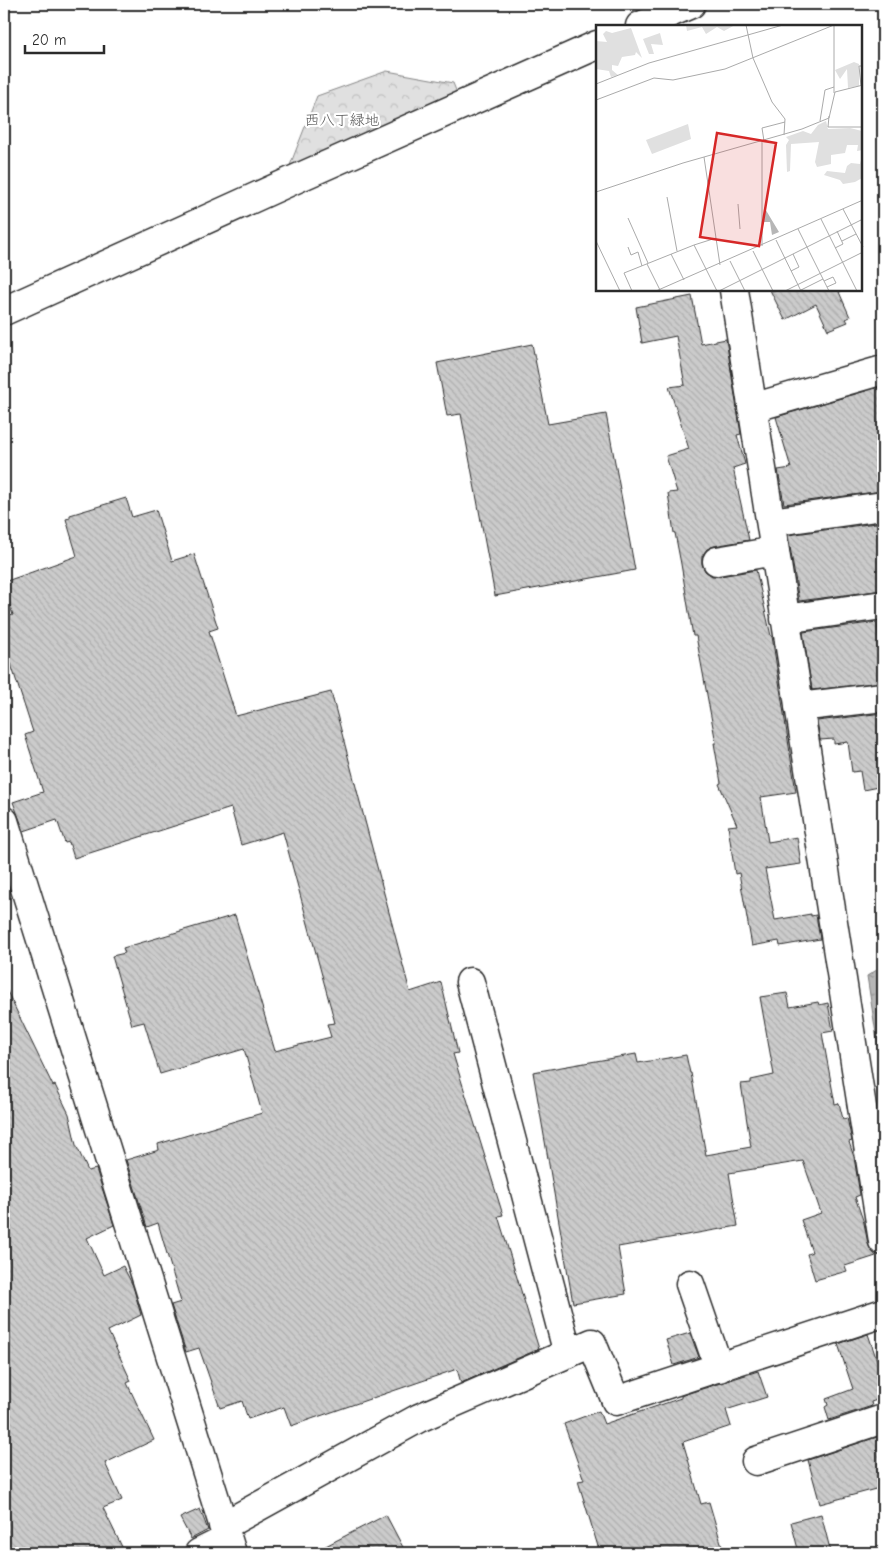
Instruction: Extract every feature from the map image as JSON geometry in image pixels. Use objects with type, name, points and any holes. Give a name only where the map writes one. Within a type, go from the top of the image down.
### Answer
[{"type":"street","points":[[644,25],[689,12]]},
{"type":"street","points":[[4,311],[300,176],[596,45]]},
{"type":"street","points":[[734,291],[772,522],[785,619],[883,1241]]},
{"type":"street","points":[[752,408],[883,370]]},
{"type":"street","points":[[772,522],[883,506]]},
{"type":"street","points":[[717,561],[776,551]]},
{"type":"street","points":[[785,619],[883,605]]},
{"type":"street","points":[[799,708],[883,697]]},
{"type":"street","points":[[4,821],[227,1539]]},
{"type":"street","points":[[470,982],[568,1354]]},
{"type":"street","points":[[690,1284],[719,1368]]},
{"type":"street","points":[[199,1553],[227,1539],[419,1418],[592,1344],[616,1402],[883,1313]]},
{"type":"street","points":[[756,1461],[883,1419]]},
{"type":"green space","name":"西八丁緑地","points":[[387,71],[453,83],[461,103],[289,168],[317,96]]},
{"type":"water","points":[[880,968],[883,972],[883,1079],[867,976]]},
{"type":"building","points":[[770,291],[841,291],[839,292],[850,317],[846,319],[848,322],[828,330],[816,304],[785,320]]},
{"type":"building","points":[[692,296],[701,344],[726,339],[741,434],[737,435],[745,464],[733,468],[749,540],[707,549],[702,556],[702,564],[705,571],[712,576],[756,570],[772,636],[796,792],[761,797],[768,842],[797,837],[801,864],[765,869],[775,920],[811,914],[811,916],[816,915],[820,939],[780,946],[779,941],[752,946],[739,873],[735,874],[728,826],[737,825],[719,784],[721,783],[714,743],[716,743],[696,636],[693,636],[674,533],[668,493],[677,492],[666,456],[689,449],[669,387],[685,385],[676,336],[642,343],[636,307]]},
{"type":"building","points":[[532,344],[548,424],[606,414],[635,570],[495,596],[461,414],[447,416],[437,363]]},
{"type":"building","points":[[883,386],[883,491],[784,504],[778,470],[791,468],[776,417]]},
{"type":"building","points":[[126,498],[132,517],[156,510],[172,561],[194,554],[218,628],[209,631],[236,716],[331,692],[410,992],[441,982],[458,1053],[453,1054],[503,1215],[498,1216],[539,1349],[461,1383],[457,1369],[291,1426],[284,1407],[248,1419],[242,1401],[220,1408],[199,1348],[186,1352],[171,1305],[181,1302],[158,1223],[147,1227],[126,1160],[159,1150],[158,1144],[262,1113],[244,1049],[160,1074],[144,1022],[132,1025],[112,956],[125,953],[123,948],[235,915],[275,1051],[331,1037],[327,1024],[335,1023],[283,832],[241,845],[231,808],[74,858],[69,842],[65,843],[57,820],[24,831],[13,802],[43,792],[25,735],[33,732],[8,655],[4,656],[4,618],[13,615],[4,589],[4,582],[77,556],[66,519],[70,518],[70,515]]},
{"type":"building","points":[[883,522],[883,590],[799,601],[788,535]]},
{"type":"building","points":[[877,622],[880,657],[883,657],[883,682],[812,690],[803,632]]},
{"type":"building","points":[[883,713],[883,786],[863,790],[860,771],[852,772],[848,742],[834,744],[834,739],[820,740],[817,721]]},
{"type":"building","points":[[4,985],[53,1086],[55,1085],[69,1114],[76,1145],[88,1171],[96,1169],[114,1225],[87,1238],[104,1275],[123,1266],[133,1286],[141,1315],[108,1331],[131,1381],[127,1383],[154,1440],[105,1463],[122,1500],[103,1508],[125,1553],[4,1553]]},
{"type":"building","points":[[787,993],[790,1007],[818,1002],[819,1005],[828,1003],[833,1031],[822,1033],[835,1104],[839,1103],[843,1119],[847,1118],[852,1141],[849,1142],[854,1157],[860,1195],[855,1197],[864,1223],[868,1244],[876,1256],[845,1266],[847,1271],[815,1280],[807,1254],[812,1252],[801,1220],[821,1213],[803,1161],[729,1173],[738,1226],[618,1247],[626,1294],[573,1303],[533,1072],[636,1054],[638,1063],[686,1055],[706,1155],[751,1147],[741,1084],[751,1083],[751,1080],[774,1075],[760,997]]},
{"type":"building","points":[[690,1333],[699,1357],[674,1365],[666,1340]]},
{"type":"building","points":[[868,1334],[883,1378],[883,1398],[871,1402],[872,1406],[829,1420],[825,1407],[828,1405],[826,1399],[853,1389],[838,1344]]},
{"type":"building","points":[[758,1371],[767,1397],[726,1410],[731,1426],[683,1442],[701,1504],[709,1502],[724,1553],[600,1553],[578,1481],[584,1480],[564,1424],[599,1411],[604,1424],[681,1398],[683,1395]]},
{"type":"building","points":[[880,1436],[883,1449],[883,1487],[820,1504],[808,1460]]},
{"type":"building","points":[[200,1509],[208,1530],[191,1539],[180,1518]]},
{"type":"building","points":[[821,1514],[831,1553],[799,1553],[791,1522]]},
{"type":"building","points":[[386,1515],[406,1553],[312,1553]]}]
